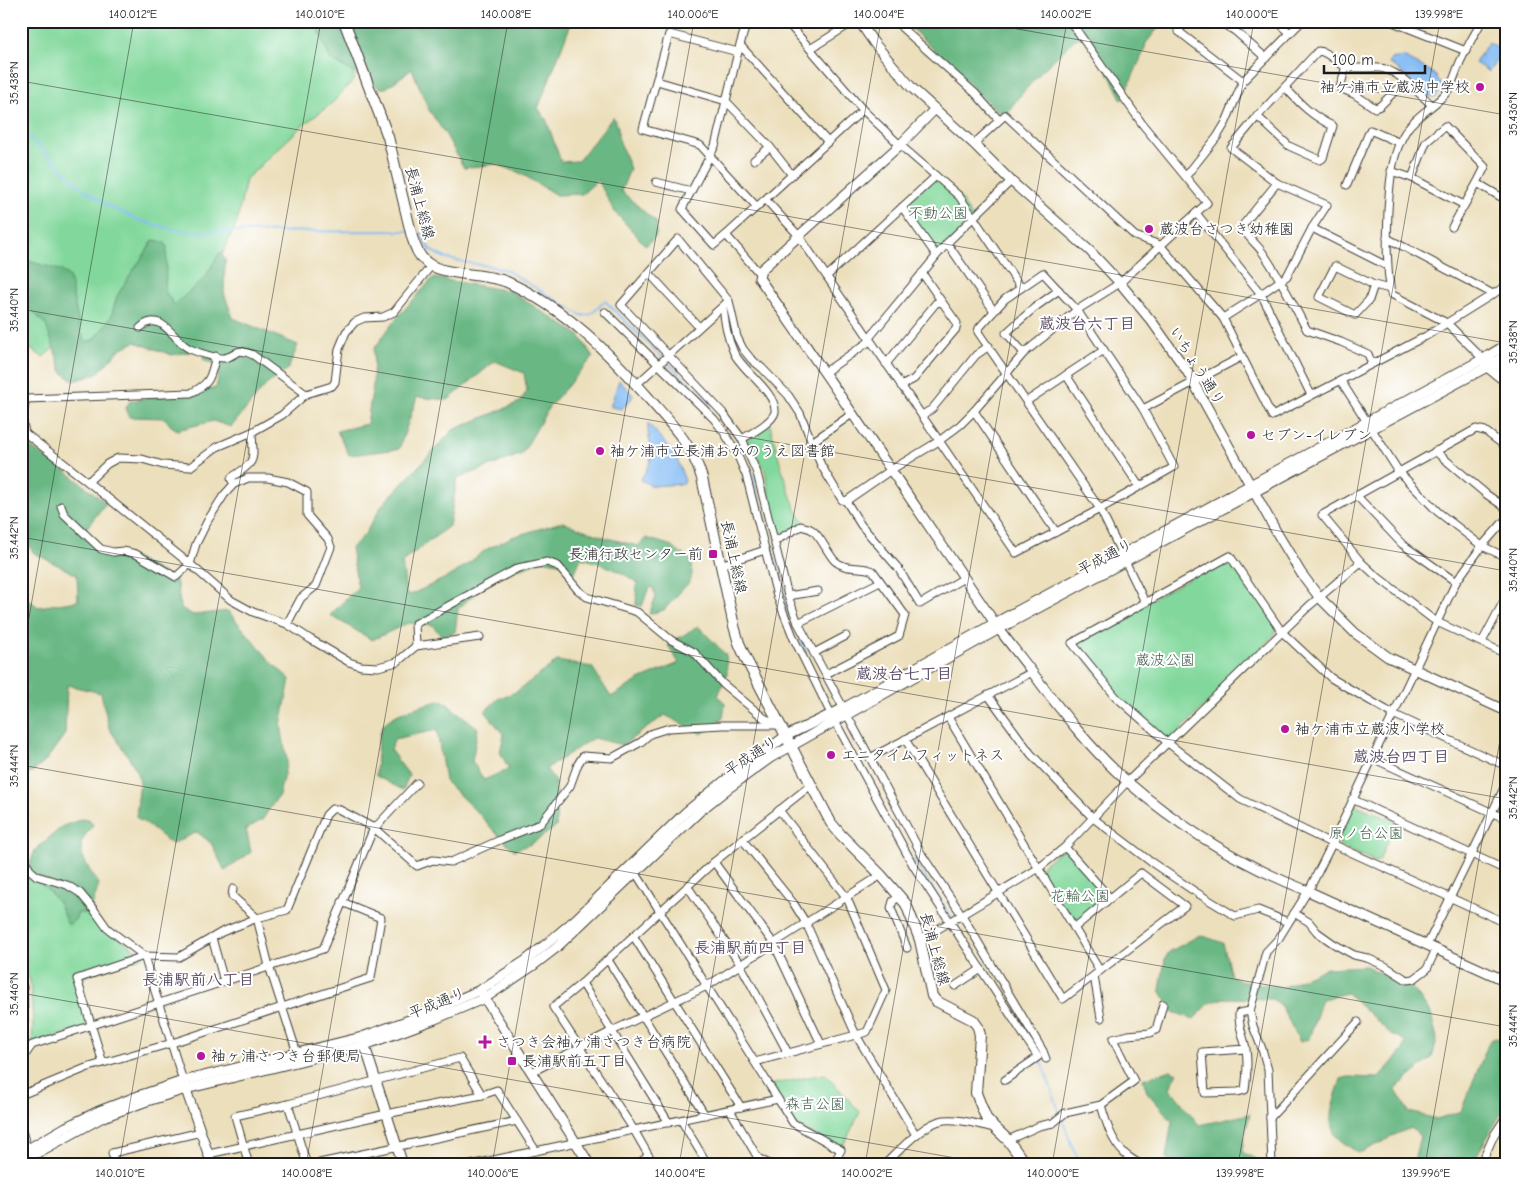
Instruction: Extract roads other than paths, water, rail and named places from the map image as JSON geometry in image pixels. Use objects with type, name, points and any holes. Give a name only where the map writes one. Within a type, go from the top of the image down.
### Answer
[{"type":"main road","name":"長浦上総線","points":[[344,21],[388,137],[411,232],[418,252],[424,261],[438,269],[495,278],[506,282],[536,298],[565,317],[585,332],[636,384],[688,445],[699,466],[738,643],[831,823],[841,836],[901,896],[912,916],[920,940],[932,996],[936,1001],[973,1020],[978,1027],[980,1035],[976,1093],[986,1118],[1008,1140],[1025,1164]]},
{"type":"street","points":[[747,21],[715,146],[682,209],[714,245],[766,200],[863,110]]},
{"type":"street","points":[[786,21],[863,110],[959,196],[1021,288]]},
{"type":"street","points":[[810,49],[855,21]]},
{"type":"street","name":"いちょう通り","points":[[859,21],[891,64],[912,88],[976,146],[1011,181],[1090,251],[1120,283],[1153,324],[1193,382],[1276,534],[1319,597],[1355,633],[1388,657],[1506,711]]},
{"type":"street","points":[[897,21],[902,28],[975,93],[999,120]]},
{"type":"street","points":[[846,500],[890,470],[939,441],[960,425],[1024,353],[1077,310],[1120,283],[1207,202],[1143,125],[1069,21]]},
{"type":"street","points":[[1187,21],[1178,31],[1243,81]]},
{"type":"street","points":[[1218,21],[1235,31],[1266,58]]},
{"type":"street","points":[[1277,21],[1290,33]]},
{"type":"street","points":[[1186,176],[1217,137],[1226,122],[1243,81],[1302,21]]},
{"type":"street","points":[[1390,21],[1466,51]]},
{"type":"street","points":[[1482,21],[1446,93],[1414,121],[1400,143],[1391,171],[1387,266],[1391,294],[1447,323],[1506,382]]},
{"type":"street","points":[[757,207],[700,145],[643,129],[669,34],[739,48],[828,142]]},
{"type":"street","points":[[1222,318],[1261,294],[1289,272],[1312,228],[1327,205],[1277,183],[1231,148],[1257,116],[1318,51],[1326,53],[1333,60],[1346,66],[1388,69],[1398,75],[1432,105]]},
{"type":"street","points":[[1346,66],[1340,88],[1354,94],[1376,108],[1405,81]]},
{"type":"street","points":[[657,81],[726,101],[770,147],[792,174]]},
{"type":"street","points":[[1257,116],[1289,146],[1320,160],[1323,158],[1333,126],[1304,108],[1285,87]]},
{"type":"street","points":[[935,109],[900,145],[761,270],[759,278],[997,626],[1053,702],[1127,782],[1160,808],[1216,846],[1274,878],[1308,891],[1506,981]]},
{"type":"street","points":[[976,146],[978,140],[1005,115],[1135,236],[1160,245],[1222,318],[1272,416],[1447,323],[1506,286]]},
{"type":"street","points":[[1412,178],[1426,142],[1445,126],[1485,167],[1452,227]]},
{"type":"street","points":[[1347,185],[1370,130],[1400,143]]},
{"type":"street","points":[[754,160],[770,147]]},
{"type":"street","points":[[1391,171],[1412,178],[1464,205]]},
{"type":"street","points":[[827,276],[936,176]]},
{"type":"street","points":[[825,372],[869,339],[936,255],[1011,181]]},
{"type":"street","points":[[656,182],[692,191]]},
{"type":"street","points":[[1476,182],[1506,200]]},
{"type":"street","points":[[1277,183],[1243,225],[1244,230],[1257,244],[1281,280],[1307,330],[1368,354],[1372,364]]},
{"type":"street","points":[[766,200],[799,236],[1016,553],[1100,509],[1174,467],[1143,409],[1104,350],[1077,310],[1043,272],[1005,299],[979,328],[978,332],[1100,509],[1146,602]]},
{"type":"street","points":[[902,206],[936,255]]},
{"type":"street","points":[[1196,213],[1261,294],[1311,395]]},
{"type":"street","points":[[1312,228],[1387,266]]},
{"type":"street","points":[[726,235],[760,273]]},
{"type":"street","points":[[1387,238],[1493,294]]},
{"type":"street","points":[[964,578],[920,604],[898,568],[862,525],[846,500],[842,500],[821,465],[800,412],[788,395],[743,349],[737,337],[729,301],[678,239],[621,305],[714,419],[732,444],[746,475],[785,618],[834,717],[913,865],[1038,1057],[1005,1080]]},
{"type":"street","points":[[947,243],[994,311]]},
{"type":"street","points":[[88,482],[107,464],[118,458],[142,459],[163,465],[190,467],[218,447],[252,432],[282,415],[306,394],[332,386],[335,382],[339,349],[346,332],[355,322],[364,318],[383,317],[394,312],[431,266]]},
{"type":"street","points":[[1374,285],[1368,300],[1355,315],[1319,297],[1335,266],[1374,285],[1390,289]]},
{"type":"street","points":[[649,273],[699,327]]},
{"type":"street","points":[[901,386],[914,379],[956,329],[957,323],[922,273]]},
{"type":"street","points":[[1024,353],[1006,333],[1034,308],[1059,290]]},
{"type":"street","points":[[636,384],[729,301]]},
{"type":"street","points":[[886,364],[936,303],[942,302]]},
{"type":"street","points":[[723,307],[728,338],[734,354],[740,364],[764,388],[773,401],[775,412],[767,423],[742,439]]},
{"type":"street","points":[[605,312],[664,360],[724,413],[742,439],[757,473],[788,596],[798,623],[922,855],[962,915],[1043,1051],[1046,1060]]},
{"type":"street","points":[[140,328],[145,323],[162,324],[188,348],[203,354],[224,358],[238,351],[245,352],[306,394]]},
{"type":"street","name":"平成通り","points":[[1488,363],[1506,345]]},
{"type":"street","points":[[922,415],[932,409],[976,355],[989,346]]},
{"type":"street","points":[[1027,401],[1104,350]]},
{"type":"street","name":"平成通り","points":[[21,1163],[27,1156],[66,1127],[141,1094],[363,1041],[423,1015],[482,994],[527,970],[556,948],[692,807],[786,736],[846,711],[997,626],[1252,488],[1506,355]]},
{"type":"street","points":[[216,356],[210,378],[205,386],[191,393],[26,400],[22,418],[23,432],[190,564],[230,600],[252,612],[287,624],[349,662],[361,666],[378,667],[397,662],[416,646],[480,637]]},
{"type":"street","points":[[1143,409],[1241,356]]},
{"type":"street","points":[[1488,363],[1506,371]]},
{"type":"street","points":[[1066,375],[1139,486]]},
{"type":"street","points":[[1341,381],[1399,472],[1438,512],[1482,546],[1506,557]]},
{"type":"street","points":[[974,411],[1056,532]]},
{"type":"street","points":[[812,442],[852,414]]},
{"type":"street","points":[[1506,447],[1485,430],[1476,429],[1322,515],[1361,562],[1437,622],[1506,654]]},
{"type":"street","points":[[234,484],[232,477],[252,463],[252,432]]},
{"type":"street","points":[[1435,451],[1486,494],[1506,508]]},
{"type":"street","points":[[61,506],[64,514],[101,549],[136,554],[176,577],[190,564],[196,544],[208,520],[224,495],[234,484],[248,478],[268,478],[288,482],[307,492],[307,515],[328,539],[331,547],[316,586],[301,598],[287,624]]},
{"type":"street","points":[[1356,495],[1402,544],[1456,582]]},
{"type":"street","points":[[1272,1165],[1268,1070],[1253,1026],[1250,1011],[1266,952],[1279,938],[1308,891],[1456,582],[1482,546],[1506,519]]},
{"type":"street","points":[[775,541],[801,526],[813,530],[835,561],[842,566],[873,571],[905,615],[899,636],[826,674]]},
{"type":"street","points":[[720,565],[766,553],[778,553]]},
{"type":"street","points":[[1506,766],[1393,714],[1331,678],[1282,632],[1230,556],[1072,642],[1116,697],[1168,743],[1240,799],[1332,844],[1506,923]]},
{"type":"street","points":[[416,646],[415,624],[518,568],[548,562],[558,566],[578,590],[587,597],[636,612],[671,640],[694,652],[723,684],[764,718],[780,725]]},
{"type":"street","points":[[920,940],[1038,868],[1065,847],[1127,782],[1282,632],[1319,597],[1361,562]]},
{"type":"street","points":[[798,623],[880,582]]},
{"type":"street","points":[[788,596],[818,590]]},
{"type":"street","points":[[1482,642],[1505,600]]},
{"type":"street","points":[[814,653],[846,636]]},
{"type":"street","points":[[870,758],[1032,672]]},
{"type":"street","points":[[988,695],[1031,754],[1093,818],[1151,862],[1234,916],[1258,910],[1288,922]]},
{"type":"street","name":"平成通り","points":[[634,869],[730,786],[834,717]]},
{"type":"street","points":[[948,717],[1100,971]]},
{"type":"street","points":[[104,1062],[77,979],[144,956],[179,957],[222,932],[257,918],[287,910],[326,815],[332,809],[338,809],[374,828],[416,866],[433,860],[450,862],[540,824],[570,786],[578,764],[584,756],[612,758],[641,742],[650,734],[669,728],[722,725],[780,725]]},
{"type":"street","points":[[905,739],[1063,999],[1185,906],[1141,873],[1074,928]]},
{"type":"street","points":[[1372,758],[1506,819]]},
{"type":"street","points":[[21,1061],[32,1045],[323,949],[374,828],[417,783]]},
{"type":"street","points":[[1294,913],[1309,922],[1321,935],[1354,955],[1367,958],[1385,966],[1407,980],[1414,979],[1427,969],[1431,947],[1449,898],[1506,784]]},
{"type":"street","points":[[654,1165],[634,1130],[554,1006],[608,960],[714,862],[811,785]]},
{"type":"street","points":[[1352,799],[1506,870]]},
{"type":"street","points":[[755,1062],[867,1032],[886,990],[846,898],[779,810]]},
{"type":"street","points":[[742,839],[794,904],[806,923],[856,1035],[916,1136]]},
{"type":"street","points":[[1065,847],[1110,898]]},
{"type":"street","points":[[21,852],[30,870],[37,876],[67,885],[80,893],[107,928],[144,956],[212,1165]]},
{"type":"street","points":[[714,862],[774,944],[821,1044]]},
{"type":"street","points":[[634,869],[793,1123],[841,1150],[833,1165]]},
{"type":"street","points":[[532,1072],[579,1047],[707,986],[881,875]]},
{"type":"street","points":[[688,887],[740,964],[788,1053]]},
{"type":"street","points":[[233,889],[232,896],[257,918],[269,966],[297,1053]]},
{"type":"street","points":[[901,896],[893,901],[891,908],[908,948]]},
{"type":"street","points":[[21,1095],[86,1068],[172,1043],[371,978],[381,918],[342,902]]},
{"type":"street","points":[[902,934],[917,930]]},
{"type":"street","points":[[634,936],[741,1107]]},
{"type":"street","points":[[212,938],[224,981]]},
{"type":"street","points":[[608,960],[705,1115]]},
{"type":"street","points":[[955,986],[980,969]]},
{"type":"street","points":[[1094,976],[1101,1018]]},
{"type":"street","points":[[582,983],[669,1123]]},
{"type":"street","points":[[21,984],[23,987],[24,1022],[21,1024]]},
{"type":"street","points":[[482,994],[590,1165]]},
{"type":"street","points":[[1008,1140],[1039,1126],[1053,1123],[1065,1113],[1101,1105],[1134,1082],[1113,1039],[1128,1035],[1150,1033],[1156,1030],[1163,1004]]},
{"type":"street","points":[[1246,1049],[1202,1052],[1205,1093],[1245,1090],[1247,1073],[1246,1049],[1239,1021],[1240,1013],[1250,1011]]},
{"type":"street","points":[[1270,1118],[1358,1022]]},
{"type":"street","points":[[363,1041],[403,1165]]},
{"type":"street","name":"平成通り","points":[[185,1085],[297,1053],[363,1041]]},
{"type":"street","points":[[249,1165],[235,1116],[288,1104],[460,1058],[482,1095]]},
{"type":"street","points":[[209,1154],[296,1133],[482,1095],[497,1090],[536,1151]]},
{"type":"street","points":[[470,1165],[506,1161],[536,1151],[778,1100]]},
{"type":"street","points":[[288,1104],[308,1165],[517,1121]]},
{"type":"street","points":[[1101,1105],[1107,1128],[1115,1141],[1124,1153],[1141,1165]]},
{"type":"street","points":[[730,1110],[758,1158],[771,1165]]},
{"type":"street","points":[[1482,1162],[1494,1135],[1506,1118]]},
{"type":"street","points":[[681,1120],[708,1165]]},
{"type":"street","points":[[884,1165],[932,1124],[944,1120],[995,1128]]},
{"type":"street","points":[[21,1127],[27,1156]]},
{"type":"street","points":[[115,1165],[112,1153],[201,1132]]},
{"type":"street","points":[[637,1165],[648,1156]]},
{"type":"street","points":[[753,1165],[758,1158]]},
{"type":"water","points":[[1488,42],[1502,51],[1489,72],[1475,63]]},
{"type":"water","points":[[1403,57],[1427,69],[1437,77],[1443,88],[1435,98],[1423,93],[1401,72],[1389,64],[1391,59]]},
{"type":"water","points":[[619,380],[633,395],[622,409],[611,407]]},
{"type":"water","points":[[648,423],[677,459],[685,481],[683,484],[653,486],[640,480],[651,459]]},
{"type":"waterway","points":[[21,129],[82,188],[107,205],[140,221],[172,229],[203,232],[408,231]]},
{"type":"waterway","points":[[415,231],[422,234],[429,248],[435,253],[454,260],[506,270],[581,315],[588,315],[605,301],[662,357]]},
{"type":"waterway","points":[[665,360],[710,404]]},
{"type":"waterway","points":[[735,435],[744,453]]},
{"type":"waterway","points":[[751,469],[787,607],[806,652]]},
{"type":"waterway","points":[[913,859],[952,918]]},
{"type":"waterway","points":[[1040,1057],[1060,1114]]},
{"type":"waterway","points":[[1062,1118],[1081,1165]]},
{"type":"place","name":"袖ケ浦市立蔵波中学校","points":[[1480,87]]},
{"type":"place","name":"蔵波台さつき幼稚園","points":[[1149,229]]},
{"type":"place","name":"セブン-イレブン","points":[[1251,435]]},
{"type":"place","name":"袖ケ浦市立長浦おかのうえ図書館","points":[[600,451]]},
{"type":"place","name":"長浦行政センター前","points":[[713,554]]},
{"type":"place","name":"袖ケ浦市立蔵波小学校","points":[[1285,729]]},
{"type":"place","name":"エニタイムフィットネス","points":[[831,755]]},
{"type":"place","name":"さつき会袖ヶ浦さつき台病院","points":[[485,1042]]},
{"type":"place","name":"袖ヶ浦さつき台郵便局","points":[[201,1056]]},
{"type":"place","name":"長浦駅前五丁目","points":[[512,1061]]},
{"type":"district","name":"蔵波台六丁目","points":[[1087,323]]},
{"type":"district","name":"蔵波台七丁目","points":[[904,673]]},
{"type":"district","name":"蔵波台四丁目","points":[[1401,756]]},
{"type":"district","name":"長浦駅前四丁目","points":[[750,947]]},
{"type":"district","name":"長浦駅前八丁目","points":[[198,979]]},
{"type":"park label","name":"不動公園","points":[[938,213]]},
{"type":"park label","name":"蔵波公園","points":[[1165,660]]},
{"type":"park label","name":"原ノ台公園","points":[[1366,833]]},
{"type":"park label","name":"花輪公園","points":[[1080,896]]},
{"type":"park label","name":"森吉公園","points":[[815,1104]]}]
